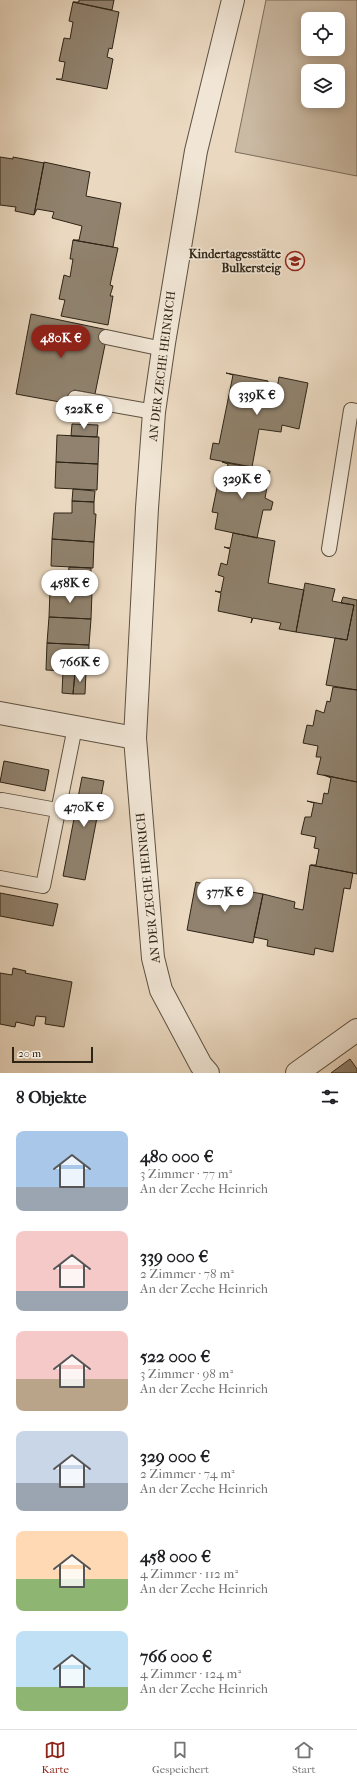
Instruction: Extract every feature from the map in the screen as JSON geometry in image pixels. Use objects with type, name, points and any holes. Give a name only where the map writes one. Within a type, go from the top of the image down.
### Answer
[{"type":"street","name":"AN DER ZECHE HEINRICH","points":[[208,1073],[201,1065],[161,990],[153,958],[135,738],[146,516],[154,412],[196,151],[233,0]]},
{"type":"street","points":[[0,713],[135,738]]},
{"type":"street","points":[[297,1073],[357,1030]]},
{"type":"lane","points":[[106,337],[163,349]]},
{"type":"lane","points":[[75,398],[154,412]]},
{"type":"lane","points":[[329,549],[354,411]]},
{"type":"lane","points":[[0,878],[43,886],[57,810],[75,727]]},
{"type":"lane","points":[[2,800],[57,810]]},
{"type":"shaded area","points":[[266,0],[357,0],[357,176],[235,152]]},
{"type":"building","points":[[79,0],[114,0],[112,10],[73,2],[79,2]]},
{"type":"building","points":[[73,2],[119,12],[112,49],[109,48],[107,57],[113,59],[107,89],[56,79],[62,79],[65,62],[59,61],[64,38],[70,39],[73,22],[69,21]]},
{"type":"building","points":[[0,157],[13,159],[13,157],[44,163],[34,215],[15,211],[16,207],[0,205]]},
{"type":"building","points":[[44,162],[90,172],[86,196],[121,203],[113,247],[73,240],[79,240],[82,226],[52,218],[54,212],[37,209],[34,215]]},
{"type":"building","points":[[73,240],[118,248],[110,285],[113,286],[110,296],[113,296],[108,325],[61,316],[65,300],[59,299],[64,275],[70,277],[73,259],[70,259]]},
{"type":"building","points":[[31,314],[108,330],[95,394],[74,390],[71,404],[16,394]]},
{"type":"building","points":[[226,373],[268,381],[267,387],[277,389],[279,377],[308,383],[299,429],[282,425],[281,432],[259,429],[252,467],[210,459],[213,443],[219,444],[233,375]]},
{"type":"building","points":[[72,424],[98,425],[97,437],[71,436]]},
{"type":"building","points":[[57,435],[99,437],[98,464],[56,462]]},
{"type":"building","points":[[56,462],[98,464],[97,490],[55,488]]},
{"type":"building","points":[[222,462],[270,471],[265,498],[273,502],[271,510],[263,510],[257,538],[215,529],[218,513],[212,512],[219,478],[225,479],[228,464]]},
{"type":"building","points":[[73,489],[95,491],[94,502],[72,501]]},
{"type":"building","points":[[72,501],[94,502],[94,514],[96,514],[94,542],[52,539],[54,513],[72,513]]},
{"type":"building","points":[[233,533],[275,541],[268,583],[304,590],[296,632],[279,629],[281,623],[253,618],[251,623],[252,618],[218,611],[221,593],[215,591],[221,592],[224,577],[218,575],[221,563],[227,565],[230,549],[224,547],[230,548]]},
{"type":"building","points":[[52,539],[94,542],[93,568],[51,566]]},
{"type":"building","points":[[69,567],[91,568],[91,580],[68,579]]},
{"type":"building","points":[[68,579],[91,580],[90,592],[68,591]]},
{"type":"building","points":[[305,583],[335,589],[332,601],[354,605],[347,640],[296,632]]},
{"type":"building","points":[[50,590],[92,592],[91,619],[49,617]]},
{"type":"building","points":[[343,597],[357,600],[357,690],[326,685],[335,638],[347,640],[354,605],[341,603]]},
{"type":"building","points":[[49,617],[91,619],[89,645],[47,643]]},
{"type":"building","points":[[47,643],[89,645],[88,672],[46,670]]},
{"type":"building","points":[[63,671],[75,672],[73,694],[62,693]]},
{"type":"building","points":[[75,672],[86,672],[85,694],[73,694]]},
{"type":"building","points":[[333,687],[357,690],[357,782],[317,774],[321,757],[316,757],[318,746],[303,743],[307,725],[313,726],[316,710],[324,713],[327,701],[330,702]]},
{"type":"building","points":[[4,761],[49,770],[45,791],[0,782]]},
{"type":"building","points":[[324,775],[357,782],[357,874],[311,865],[316,865],[319,849],[314,848],[316,837],[301,834],[305,817],[311,817],[314,803],[307,801],[322,804],[324,793],[328,794],[331,778]]},
{"type":"building","points":[[82,777],[104,781],[85,880],[63,876]]},
{"type":"building","points":[[310,865],[353,873],[350,889],[344,888],[333,952],[315,948],[314,955],[267,946],[268,940],[254,937],[263,894],[295,902],[294,908],[303,910]]},
{"type":"building","points":[[196,882],[233,891],[234,889],[263,894],[253,943],[187,930]]},
{"type":"building","points":[[0,893],[58,904],[53,926],[0,916]]},
{"type":"building","points":[[13,968],[26,971],[25,973],[72,982],[64,1027],[45,1024],[46,1017],[36,1016],[34,1026],[16,1022],[15,1027],[0,1024],[0,973],[12,975]]},
{"type":"building","points":[[350,1059],[357,1069],[357,1073],[331,1073]]},
{"type":"place","name":"Kindertagesstätte Bulkersteig","points":[[295,261]]}]
